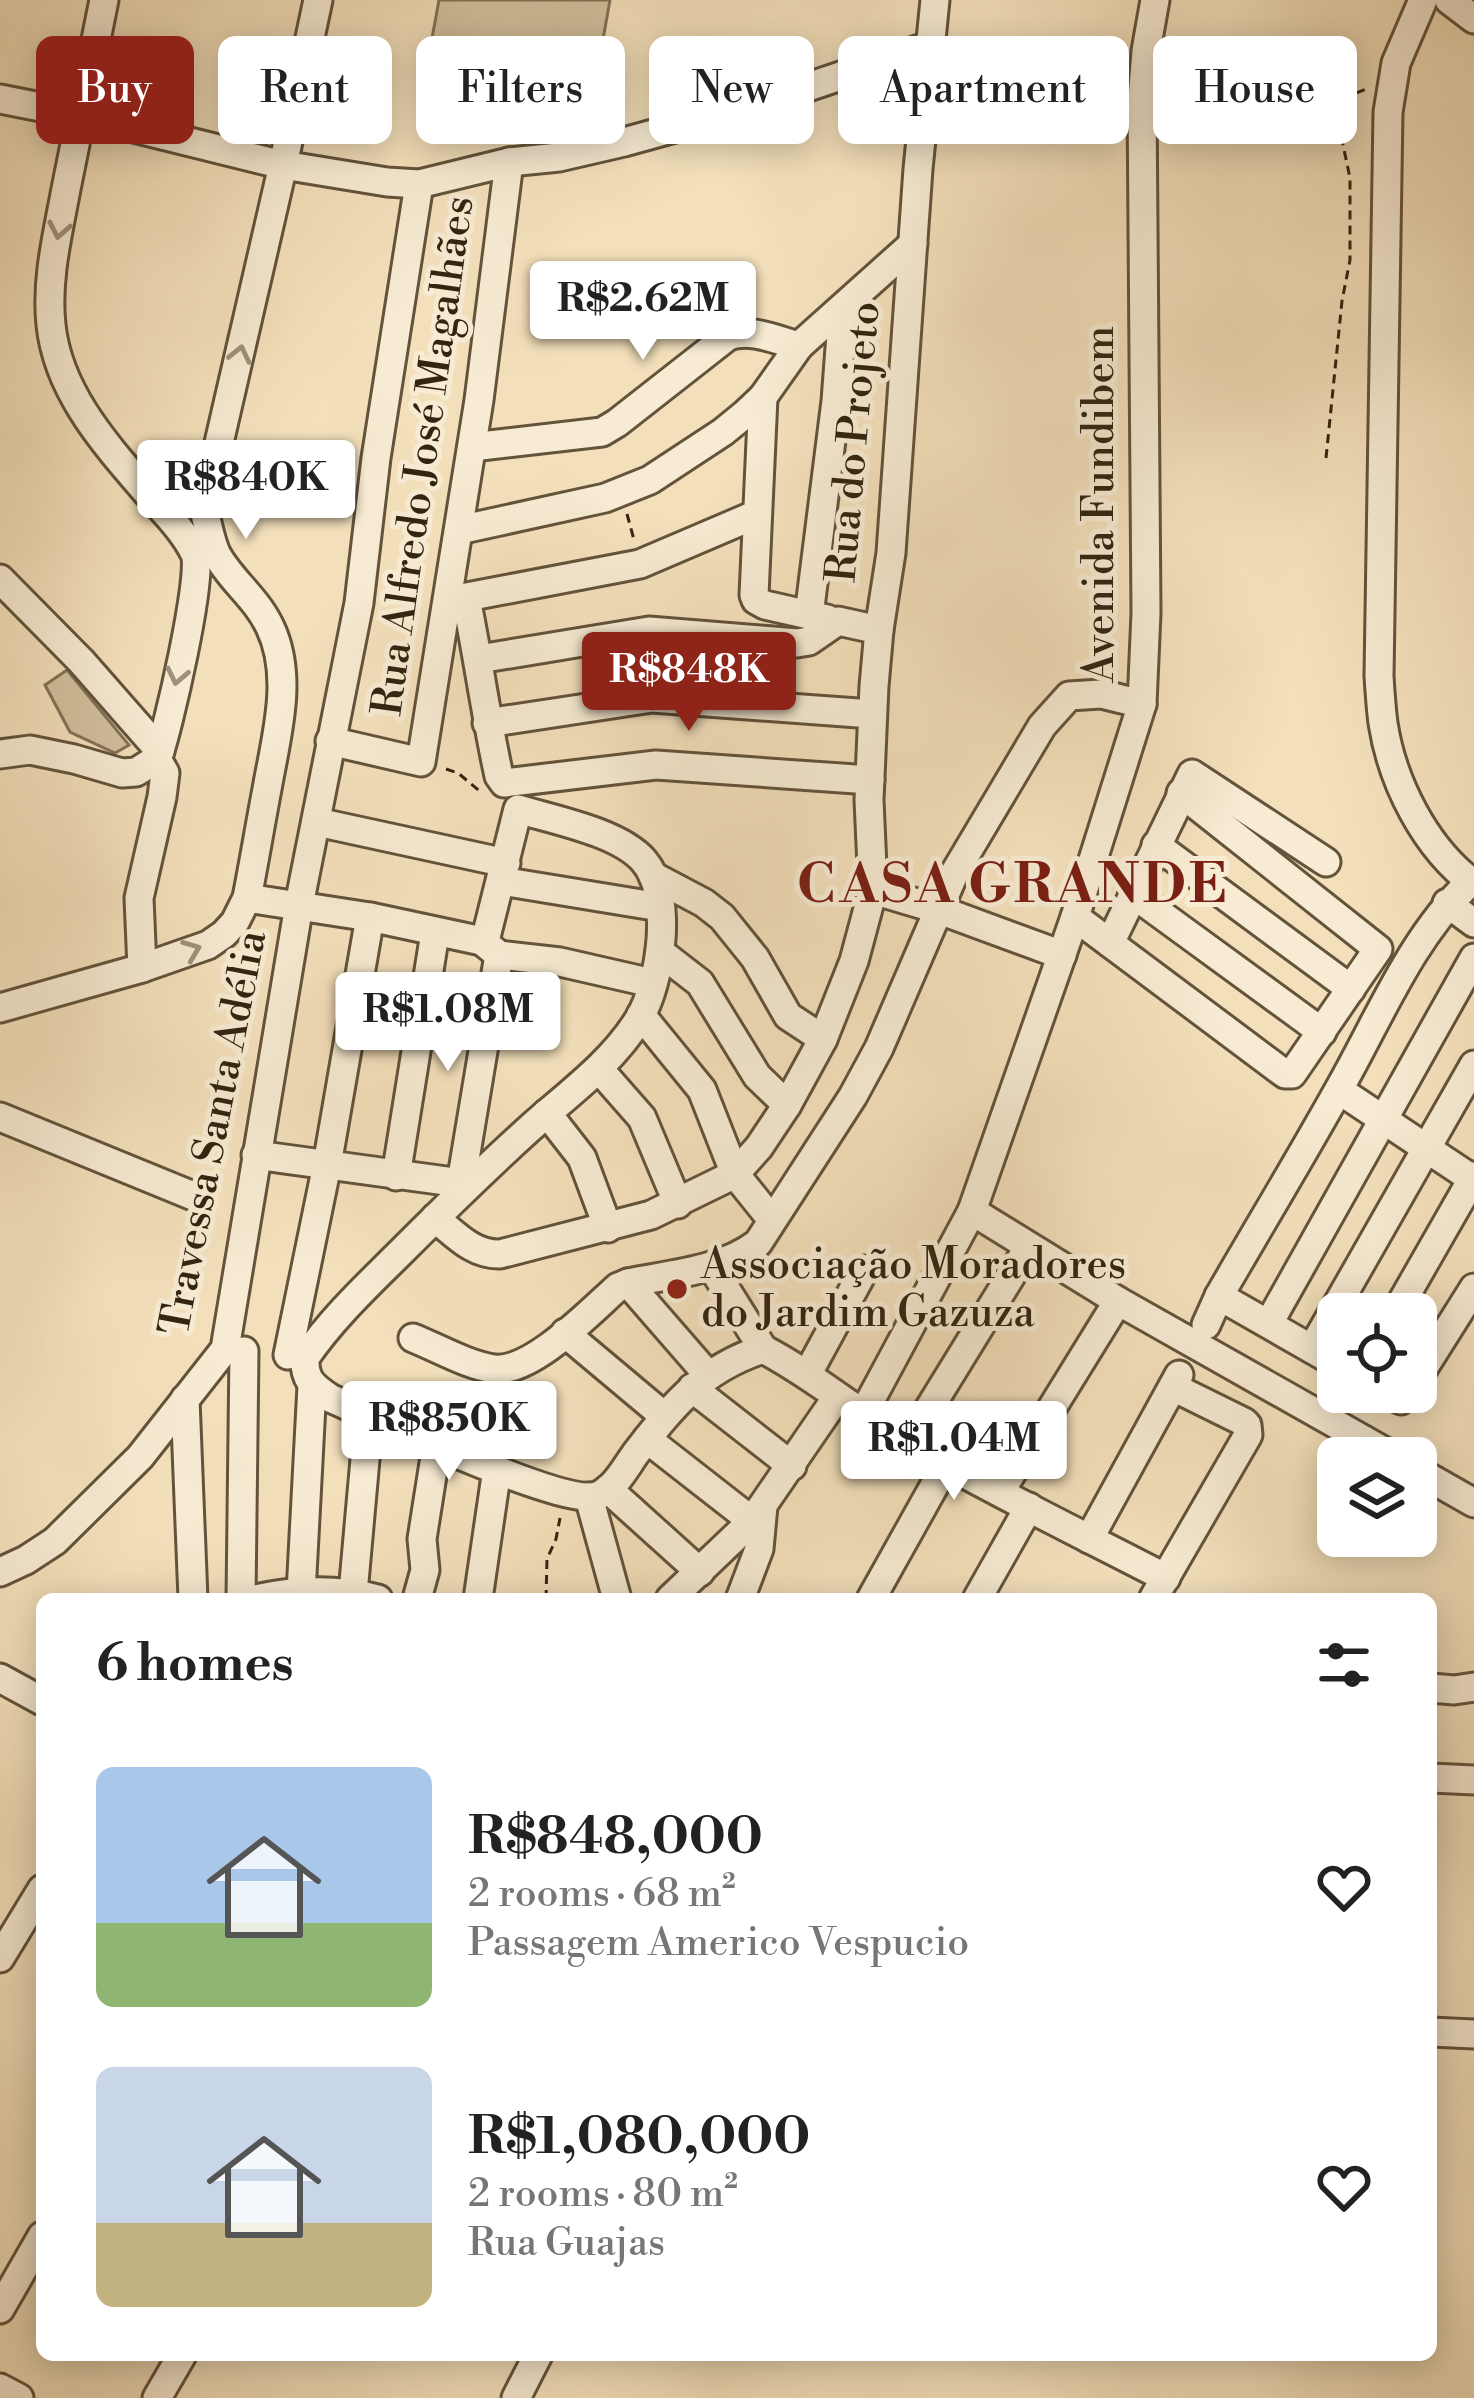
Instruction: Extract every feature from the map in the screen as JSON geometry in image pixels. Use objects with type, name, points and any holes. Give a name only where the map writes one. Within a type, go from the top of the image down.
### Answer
[{"type":"street","points":[[96,36],[104,0]]},
{"type":"street","points":[[0,1008],[208,945],[235,922],[247,898],[283,686],[278,648],[269,625],[220,559],[204,508],[318,0]]},
{"type":"street","name":"Rua do Projeto","points":[[930,36],[935,0]]},
{"type":"street","name":"Avenida Fundibem","points":[[863,1414],[971,1211],[1075,917],[1142,704],[1146,614],[1142,99],[1155,0]]},
{"type":"street","points":[[1206,1325],[1419,944],[1447,903],[1472,883],[1443,857],[1406,796],[1383,725],[1379,676],[1387,136],[1396,63],[1423,0]]},
{"type":"street","points":[[1449,0],[1474,20]]},
{"type":"street","points":[[194,143],[284,165],[419,184],[644,137],[838,77]]},
{"type":"street","points":[[0,99],[36,106]]},
{"type":"street","points":[[0,754],[30,750],[122,773],[136,772],[159,756],[198,570],[195,554],[170,518],[99,437],[62,367],[51,327],[51,270],[75,144]]},
{"type":"street","name":"Rua do Projeto","points":[[435,1218],[476,1250],[500,1254],[608,1228],[678,1204],[735,1174],[759,1147],[823,1039],[863,936],[873,890],[872,714],[891,553],[921,144]]},
{"type":"street","name":"Rua Alfredo José Magalhães","points":[[421,762],[456,599],[459,530],[509,162]]},
{"type":"street","name":"Travessa Santa Adélia","points":[[0,1572],[55,1541],[140,1457],[185,1400],[234,1350],[256,1155],[359,603],[376,458],[419,184]]},
{"type":"street","points":[[459,530],[622,493],[650,480],[723,432],[763,397],[799,346],[913,244]]},
{"type":"street","points":[[809,615],[836,401],[842,308]]},
{"type":"street","points":[[472,447],[602,432],[736,333],[799,346]]},
{"type":"street","points":[[763,397],[756,600],[879,630]]},
{"type":"street","points":[[170,518],[185,518],[204,508]]},
{"type":"street","points":[[757,514],[640,564],[456,599],[479,659],[499,776],[504,783],[656,765],[870,780]]},
{"type":"street","points":[[0,579],[81,662],[159,756],[165,773],[162,797],[139,898],[142,968]]},
{"type":"street","points":[[195,592],[218,586],[251,595]]},
{"type":"street","points":[[479,659],[649,631],[796,643],[809,641],[838,621]]},
{"type":"street","points":[[413,1338],[480,1365],[506,1368],[522,1364],[618,1287],[712,1267],[758,1243],[854,1096],[965,855],[1053,710],[1069,696],[1101,694],[1142,704]]},
{"type":"street","points":[[487,723],[652,698],[872,714]]},
{"type":"street","points":[[330,741],[421,762]]},
{"type":"street","points":[[1110,943],[1180,793],[1194,774],[1326,862]]},
{"type":"street","points":[[1075,917],[1292,1074],[1376,952],[1376,945],[1180,793]]},
{"type":"street","points":[[296,1356],[459,1189],[598,1069],[641,1015],[660,952],[660,907],[646,863],[611,838],[518,808],[486,937],[490,948],[459,1189]]},
{"type":"street","points":[[317,822],[503,872],[660,907]]},
{"type":"street","points":[[1156,845],[1351,989]]},
{"type":"street","points":[[653,876],[722,917],[755,958],[788,1016],[823,1039]]},
{"type":"street","points":[[873,890],[1062,955]]},
{"type":"street","points":[[1133,894],[1322,1032]]},
{"type":"street","points":[[247,898],[370,917],[652,983]]},
{"type":"street","points":[[1447,903],[1474,923]]},
{"type":"street","points":[[301,1593],[312,1387],[296,1356],[370,917]]},
{"type":"street","points":[[396,1176],[436,933]]},
{"type":"street","points":[[660,952],[700,983],[757,1076],[787,1106]]},
{"type":"street","points":[[1269,1323],[1474,958]]},
{"type":"street","points":[[641,1015],[702,1090],[735,1174],[772,1220]]},
{"type":"street","points":[[1312,1349],[1474,1065]]},
{"type":"street","points":[[598,1069],[642,1118],[678,1204]]},
{"type":"street","points":[[1339,1090],[1473,1178],[1407,1293]]},
{"type":"street","points":[[547,1113],[582,1158],[608,1228]]},
{"type":"street","points":[[0,1118],[198,1198]]},
{"type":"street","points":[[256,1155],[459,1189]]},
{"type":"street","points":[[971,1211],[1359,1437]]},
{"type":"street","points":[[908,1443],[1028,1248]]},
{"type":"street","points":[[712,1267],[763,1349],[808,1373],[908,1443],[1089,1539],[1160,1589],[1248,1435],[1244,1422],[1177,1379],[1089,1539]]},
{"type":"street","points":[[808,1373],[864,1270]]},
{"type":"street","points":[[628,1283],[700,1381],[792,1466]]},
{"type":"street","points":[[1437,1347],[1474,1288]]},
{"type":"street","points":[[1219,1296],[1317,1352]]},
{"type":"street","points":[[1000,1492],[1118,1300]]},
{"type":"street","points":[[565,1333],[656,1428],[758,1514],[758,1549],[742,1593]]},
{"type":"street","points":[[588,1493],[700,1381],[738,1357],[763,1349]]},
{"type":"street","points":[[241,1593],[234,1350],[296,1356]]},
{"type":"street","points":[[312,1387],[497,1469],[588,1493],[700,1572]]},
{"type":"street","points":[[677,1593],[758,1514],[837,1396]]},
{"type":"street","points":[[185,1400],[193,1593]]},
{"type":"street","points":[[365,1593],[369,1415]]},
{"type":"street","points":[[418,1593],[426,1563],[422,1539],[437,1444]]},
{"type":"street","points":[[874,1593],[946,1463]]},
{"type":"street","points":[[479,1593],[497,1469]]},
{"type":"street","points":[[1437,1482],[1474,1503]]},
{"type":"street","points":[[588,1493],[614,1593]]},
{"type":"street","points":[[990,1593],[1030,1507]]},
{"type":"street","points":[[0,1678],[36,1698]]},
{"type":"street","points":[[1437,1689],[1474,1687]]},
{"type":"street","points":[[1437,1778],[1474,1780]]},
{"type":"street","points":[[0,1958],[33,1925]]},
{"type":"street","points":[[1437,2032],[1474,2034]]},
{"type":"street","points":[[0,2309],[36,2246]]},
{"type":"street","points":[[157,2398],[179,2361]]},
{"type":"street","points":[[516,2398],[535,2361]]},
{"type":"street","points":[[0,2388],[19,2398]]},
{"type":"path","points":[[1326,458],[1350,260],[1350,178],[1340,113],[1349,96],[1392,87]]},
{"type":"path","points":[[622,493],[640,564]]},
{"type":"path","points":[[649,631],[652,698]]},
{"type":"path","points":[[421,762],[458,773],[478,790],[518,808]]},
{"type":"path","points":[[546,1593],[548,1559],[556,1539],[588,1493]]},
{"type":"shaded area","points":[[439,0],[610,0],[604,36],[432,36]]},
{"type":"shaded area","points":[[67,670],[129,745],[115,753],[70,732],[45,685]]},
{"type":"place","name":"Associação Moradores do Jardim Gazuza","points":[[677,1289]]},
{"type":"district","name":"CASA GRANDE","points":[[1013,886]]}]
